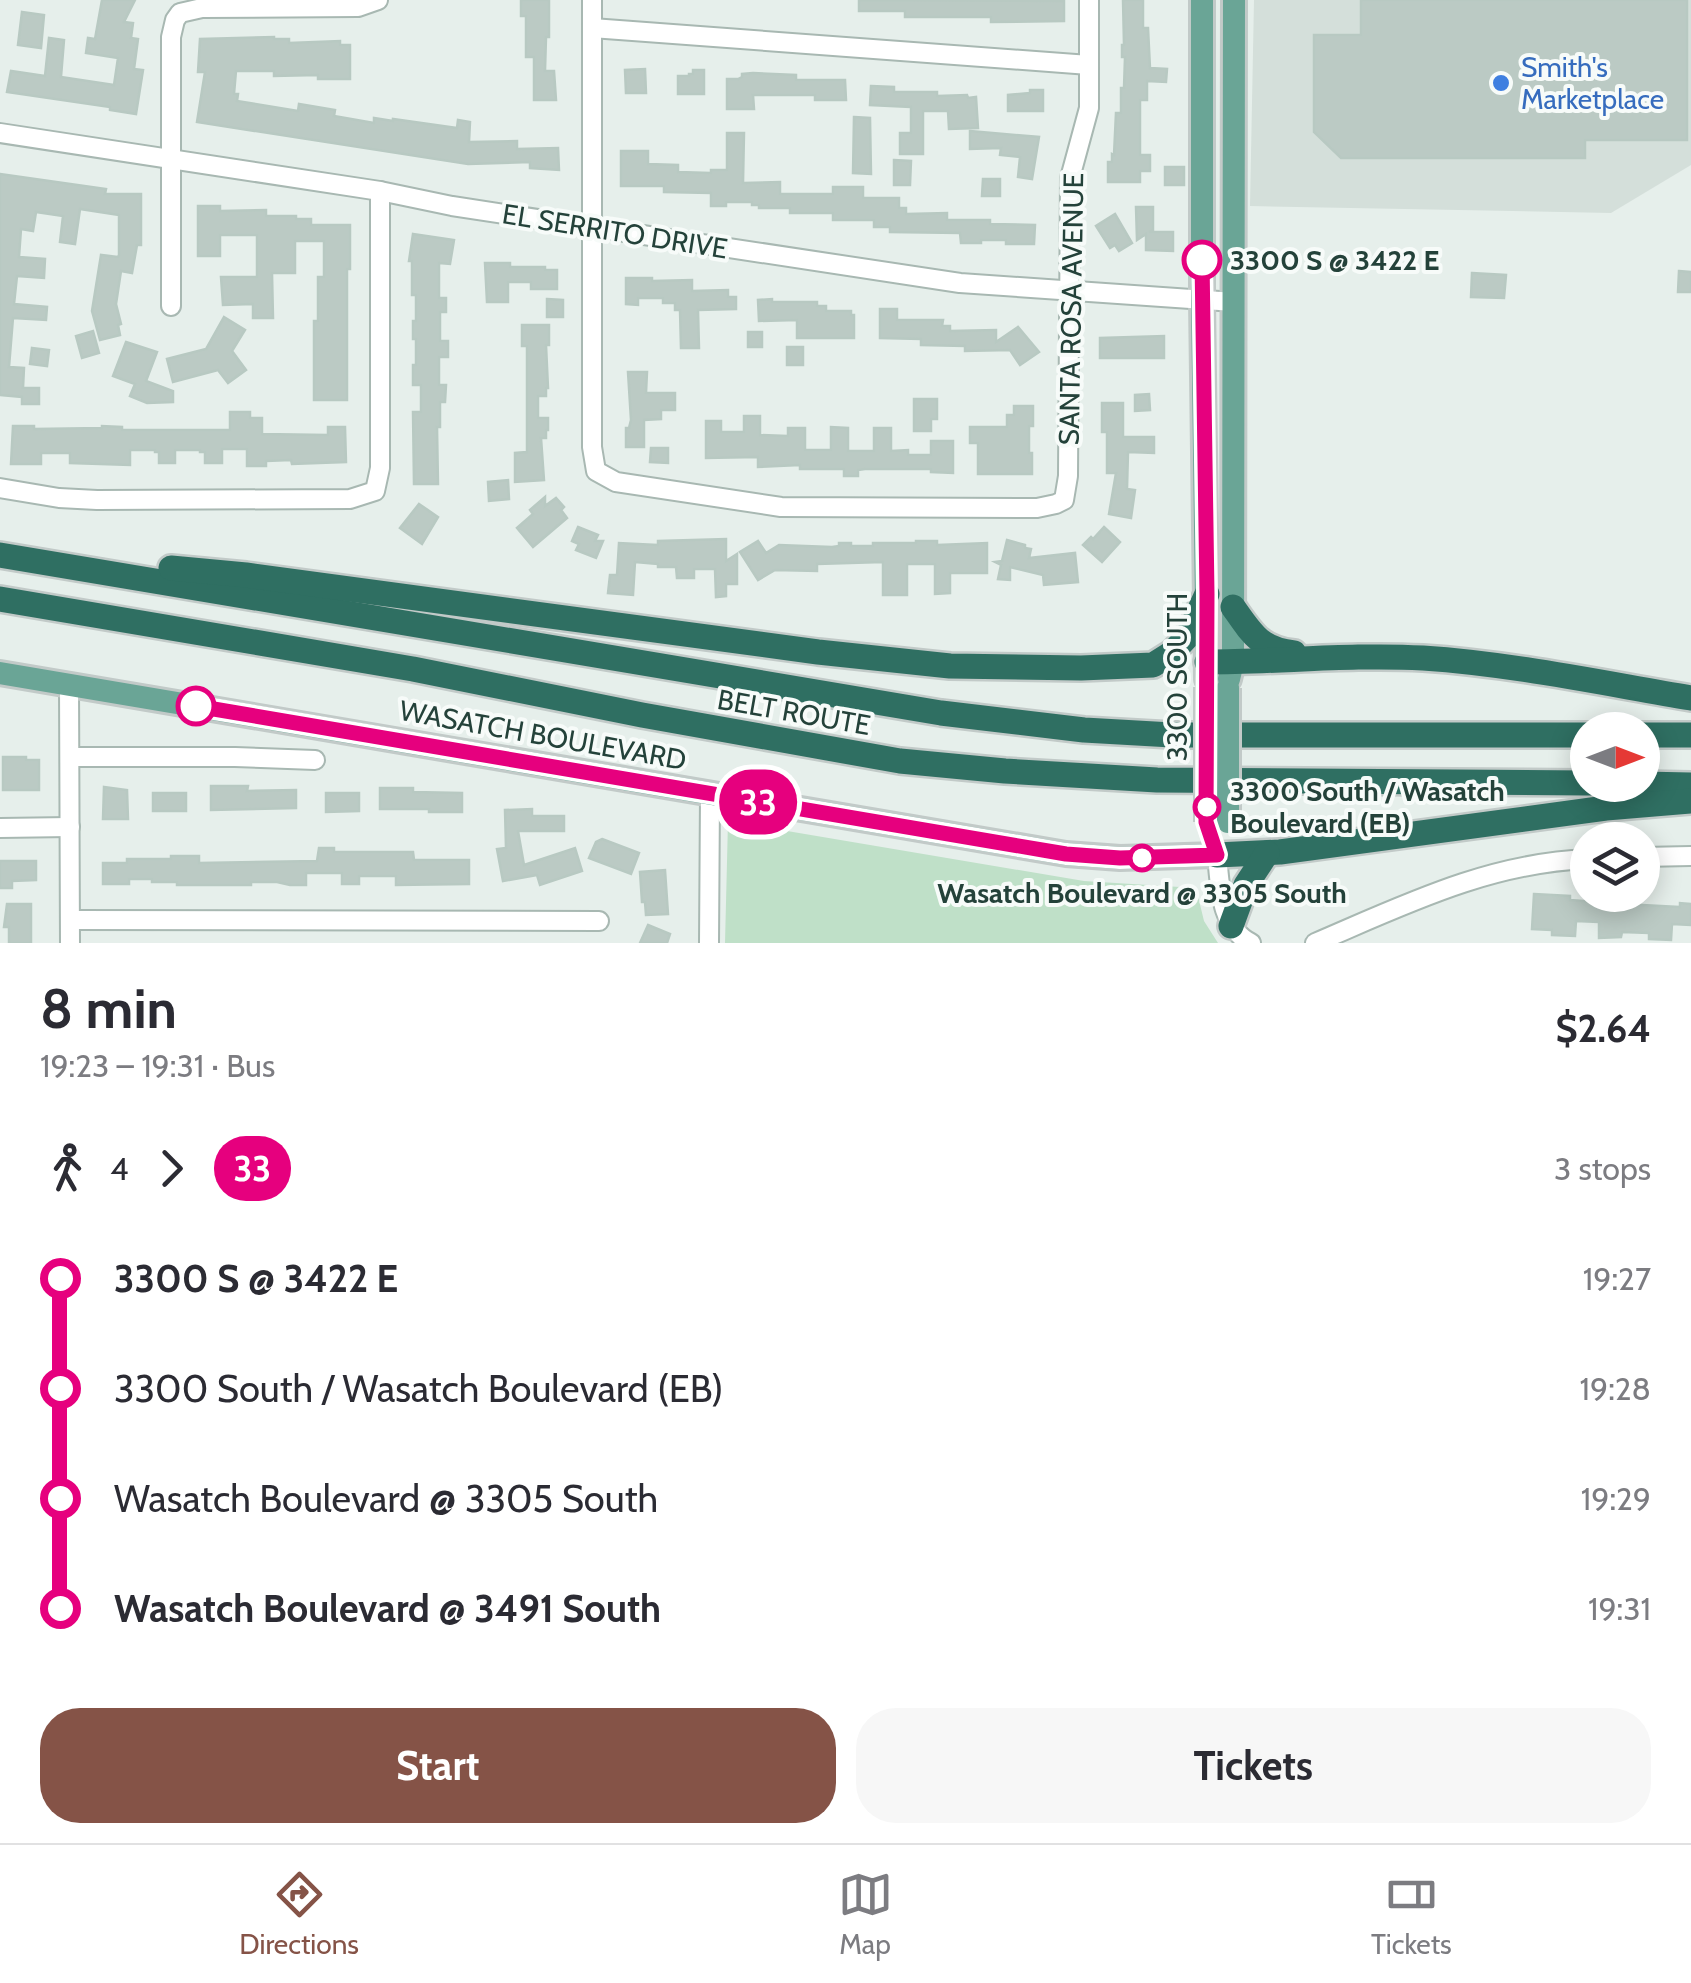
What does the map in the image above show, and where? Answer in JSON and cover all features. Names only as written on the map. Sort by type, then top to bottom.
[{"type":"highway","points":[[0,553],[246,575],[818,652],[950,666],[1153,665],[1187,637],[1207,594]]},
{"type":"highway","name":"BELT ROUTE","points":[[0,553],[941,713],[1066,728],[1172,735],[1570,735]]},
{"type":"highway","name":"BELT ROUTE","points":[[6,600],[413,669],[642,716],[900,761],[1157,780],[1570,784]]},
{"type":"highway","points":[[1233,607],[1255,639],[1278,651],[1324,657],[1422,658],[1522,669],[1691,698]]},
{"type":"highway","points":[[1219,675],[1324,657]]},
{"type":"highway","points":[[1660,735],[1691,735]]},
{"type":"highway","points":[[1660,784],[1691,784]]},
{"type":"highway","points":[[1217,855],[1267,853],[1606,808],[1691,801]]},
{"type":"highway","points":[[1232,926],[1246,885],[1267,853]]},
{"type":"main road","name":"3300 SOUTH","points":[[1202,0],[1207,594],[1219,675],[1217,855]]},
{"type":"main road","name":"3300 SOUTH","points":[[1219,675],[1233,607],[1234,0]]},
{"type":"main road","name":"WASATCH BOULEVARD","points":[[0,672],[1066,854],[1120,858],[1217,855]]},
{"type":"street","points":[[171,306],[171,36],[180,14],[202,8],[358,8],[378,0]]},
{"type":"street","points":[[592,0],[592,228]]},
{"type":"street","name":"SANTA ROSA AVENUE","points":[[592,228],[592,447],[596,471],[616,482],[791,508],[1037,508],[1056,504],[1064,500],[1068,476],[1070,178],[1087,118],[1089,0]]},
{"type":"street","points":[[592,28],[1089,65]]},
{"type":"street","name":"EL SERRITO DRIVE","points":[[0,133],[932,279],[1234,302]]},
{"type":"street","points":[[0,488],[97,500],[350,499],[374,491],[380,468],[380,191]]},
{"type":"street","points":[[69,684],[70,943]]},
{"type":"street","points":[[70,757],[314,760]]},
{"type":"street","points":[[708,943],[710,794]]},
{"type":"street","points":[[0,828],[70,827]]},
{"type":"street","points":[[1217,855],[1220,888],[1232,926],[1252,943]]},
{"type":"street","points":[[1660,857],[1691,856]]},
{"type":"street","points":[[1315,943],[1468,880],[1570,860]]},
{"type":"street","points":[[70,920],[599,921]]},
{"type":"shaded area","name":"Smith's Marketplace","points":[[1254,0],[1691,0],[1691,165],[1611,213],[1250,206]]},
{"type":"green space","points":[[728,821],[1084,881],[1196,888],[1204,921],[1218,943],[725,943]]},
{"type":"building","points":[[102,0],[135,0],[124,22],[133,23],[131,38],[138,39],[134,69],[143,70],[136,114],[7,92],[11,71],[45,76],[49,38],[64,40],[61,77],[114,85],[118,58],[86,53],[88,38],[95,39]]},
{"type":"building","points":[[521,0],[549,0],[545,71],[554,71],[556,100],[534,100],[534,57],[526,57],[526,16],[521,16]]},
{"type":"building","points":[[859,0],[1064,1],[1064,21],[905,17],[905,11],[859,11]]},
{"type":"building","points":[[1123,0],[1143,0],[1150,68],[1167,69],[1166,82],[1147,81],[1147,100],[1140,100],[1140,155],[1150,155],[1150,171],[1140,171],[1140,182],[1108,182],[1116,113],[1121,113],[1124,88]]},
{"type":"building","name":"Smith's Marketplace","points":[[1361,0],[1687,0],[1687,140],[1585,140],[1585,158],[1341,158],[1314,132],[1314,35],[1361,35]]},
{"type":"building","points":[[22,12],[44,15],[41,48],[18,45]]},
{"type":"building","points":[[200,39],[289,39],[289,43],[340,41],[340,45],[350,45],[350,79],[236,71],[237,101],[298,111],[299,104],[335,110],[334,116],[374,123],[374,118],[393,119],[457,128],[458,120],[470,122],[469,142],[517,141],[517,149],[558,148],[559,170],[530,168],[530,162],[468,164],[197,122],[205,72],[198,72]]},
{"type":"building","points":[[645,69],[646,93],[626,93],[625,70]]},
{"type":"building","points":[[693,70],[704,70],[704,94],[678,94],[678,76],[689,76]]},
{"type":"building","points":[[753,73],[796,75],[796,80],[845,80],[846,100],[815,100],[815,95],[753,95],[754,109],[727,109],[727,79]]},
{"type":"building","points":[[871,86],[894,87],[894,92],[976,97],[978,128],[949,129],[948,111],[923,111],[923,154],[900,154],[900,133],[911,133],[911,107],[870,105]]},
{"type":"building","points":[[1043,90],[1043,111],[1008,111],[1008,95]]},
{"type":"building","points":[[854,117],[870,118],[871,174],[853,173]]},
{"type":"building","points":[[970,131],[1039,137],[1032,179],[1018,177],[1020,157],[1000,155],[1001,148],[970,149]]},
{"type":"building","points":[[727,133],[744,133],[743,183],[780,182],[780,194],[833,194],[833,187],[863,187],[863,198],[899,198],[899,208],[906,208],[906,214],[947,213],[947,220],[1035,225],[1034,244],[1006,244],[1006,240],[961,243],[960,233],[890,232],[890,227],[874,227],[874,220],[833,220],[833,213],[790,213],[790,208],[759,208],[752,202],[711,206],[711,193],[664,192],[664,186],[621,186],[621,151],[648,151],[648,164],[678,165],[678,172],[727,170]]},
{"type":"building","points":[[894,160],[911,161],[910,185],[894,185]]},
{"type":"building","points":[[1165,167],[1184,167],[1184,185],[1165,185]]},
{"type":"building","points":[[0,174],[106,189],[105,194],[141,194],[141,245],[137,245],[132,273],[121,271],[116,304],[120,335],[100,340],[92,311],[101,255],[119,255],[119,215],[80,209],[75,244],[60,242],[63,216],[36,212],[33,231],[21,229],[19,257],[45,259],[44,278],[17,276],[14,304],[47,307],[46,320],[13,318],[9,367],[24,368],[23,388],[39,388],[39,404],[22,404],[22,397],[0,395]]},
{"type":"building","points":[[983,179],[1000,179],[1000,196],[982,196]]},
{"type":"building","points":[[198,206],[220,206],[220,211],[266,210],[266,216],[311,219],[311,225],[350,225],[347,400],[314,400],[314,321],[318,321],[318,277],[324,277],[324,241],[295,241],[295,273],[272,273],[273,318],[253,318],[253,304],[223,305],[221,277],[257,277],[257,235],[220,235],[220,256],[198,256]]},
{"type":"building","points":[[1136,207],[1153,207],[1153,230],[1149,232],[1173,232],[1173,251],[1146,250],[1146,234],[1137,240]]},
{"type":"building","points":[[1115,214],[1132,243],[1119,251],[1115,245],[1110,248],[1096,226]]},
{"type":"building","points":[[413,234],[454,240],[450,264],[439,263],[439,298],[446,298],[446,312],[440,312],[440,341],[448,341],[448,357],[439,357],[439,385],[446,385],[437,427],[438,484],[414,484],[413,412],[421,412],[421,385],[413,385],[416,295],[412,295],[409,261]]},
{"type":"building","points":[[485,263],[557,270],[557,289],[531,289],[531,282],[508,282],[508,302],[487,302]]},
{"type":"building","points":[[1679,271],[1691,272],[1691,292],[1678,292]]},
{"type":"building","points":[[1472,273],[1506,275],[1504,298],[1471,297]]},
{"type":"building","points":[[626,278],[692,280],[692,291],[728,290],[728,297],[736,297],[736,309],[698,310],[699,348],[681,348],[680,310],[675,310],[675,303],[663,303],[663,298],[638,298],[638,305],[626,304]]},
{"type":"building","points":[[547,299],[563,300],[563,317],[547,317]]},
{"type":"building","points":[[758,300],[817,302],[817,306],[826,306],[826,311],[851,311],[854,338],[797,338],[797,320],[759,321]]},
{"type":"building","points":[[880,309],[897,309],[897,320],[943,320],[942,326],[950,326],[950,331],[996,330],[996,342],[1018,327],[1039,352],[1020,365],[1010,350],[965,351],[965,346],[921,345],[921,339],[880,338]]},
{"type":"building","points":[[224,317],[245,330],[232,351],[246,370],[228,383],[218,370],[173,382],[167,359],[206,349]]},
{"type":"building","points":[[522,325],[549,325],[548,388],[546,396],[538,396],[538,418],[548,418],[548,430],[546,438],[541,438],[544,480],[515,482],[515,453],[527,452],[527,346],[522,346]]},
{"type":"building","points":[[93,331],[99,353],[82,358],[76,336]]},
{"type":"building","points":[[748,332],[762,332],[762,347],[748,347]]},
{"type":"building","points":[[1164,336],[1164,358],[1100,358],[1100,338]]},
{"type":"building","points":[[126,342],[157,352],[146,381],[173,391],[173,402],[147,403],[130,396],[135,384],[113,376]]},
{"type":"building","points":[[787,347],[803,347],[803,365],[787,365]]},
{"type":"building","points":[[32,348],[49,350],[47,366],[30,364]]},
{"type":"building","points":[[628,372],[647,372],[646,393],[675,393],[675,410],[661,410],[661,419],[644,420],[644,447],[626,447],[626,428],[631,420]]},
{"type":"building","points":[[1149,394],[1150,410],[1135,411],[1135,395]]},
{"type":"building","points":[[914,399],[937,399],[937,419],[931,419],[931,431],[914,431]]},
{"type":"building","points":[[1102,403],[1123,403],[1123,437],[1154,437],[1154,453],[1128,452],[1127,489],[1135,490],[1131,518],[1109,514],[1116,473],[1107,473]]},
{"type":"building","points":[[1014,406],[1033,406],[1033,426],[1029,426],[1032,474],[978,474],[978,443],[970,443],[970,427],[1007,427],[1007,415],[1014,415]]},
{"type":"building","points":[[230,412],[250,412],[250,418],[262,418],[262,434],[328,435],[328,427],[345,427],[346,462],[266,461],[266,466],[247,466],[247,449],[222,449],[222,463],[205,463],[205,452],[200,450],[175,450],[175,463],[159,463],[159,452],[155,450],[130,450],[130,465],[70,463],[70,453],[41,453],[41,464],[11,464],[13,426],[230,430]]},
{"type":"building","points":[[744,416],[760,416],[760,435],[788,436],[788,428],[805,428],[805,450],[831,450],[831,427],[848,428],[848,451],[874,451],[874,428],[891,428],[891,451],[908,450],[908,455],[931,455],[931,441],[953,441],[953,473],[865,469],[858,470],[858,476],[844,476],[844,469],[758,467],[758,457],[706,458],[706,421],[721,421],[721,432],[744,432]]},
{"type":"building","points":[[651,448],[668,448],[668,463],[650,462]]},
{"type":"building","points":[[508,480],[509,499],[489,501],[488,482]]},
{"type":"building","points":[[545,497],[545,506],[556,498],[567,518],[533,547],[517,528]]},
{"type":"building","points":[[419,504],[438,517],[422,544],[400,528]]},
{"type":"building","points":[[578,527],[598,535],[595,541],[603,541],[596,558],[576,550],[579,544],[572,541]]},
{"type":"building","points":[[1104,527],[1120,542],[1102,562],[1083,545]]},
{"type":"building","points":[[726,539],[726,561],[737,554],[737,584],[726,584],[726,596],[716,597],[715,569],[694,569],[694,578],[677,578],[676,567],[635,562],[633,595],[608,593],[610,575],[617,575],[619,543],[658,545],[658,541]]},
{"type":"building","points":[[1007,540],[1031,549],[1029,558],[1075,553],[1078,582],[1044,585],[1043,575],[1010,567],[1010,580],[998,579],[1001,565],[995,562],[1002,561]]},
{"type":"building","points":[[758,541],[766,553],[779,545],[987,543],[987,573],[950,573],[950,593],[935,594],[935,564],[907,564],[907,595],[883,595],[883,562],[817,564],[817,571],[775,570],[758,580],[740,552]]},
{"type":"building","points":[[3,757],[39,760],[39,790],[3,790]]},
{"type":"building","points":[[211,786],[248,786],[247,791],[296,790],[296,808],[211,810]]},
{"type":"building","points":[[104,787],[127,790],[128,819],[103,819]]},
{"type":"building","points":[[380,788],[462,793],[462,812],[380,809]]},
{"type":"building","points":[[153,793],[186,793],[186,811],[153,811]]},
{"type":"building","points":[[326,793],[359,793],[359,811],[326,812]]},
{"type":"building","points":[[532,809],[532,816],[564,816],[564,831],[518,831],[524,865],[575,848],[582,871],[540,885],[537,875],[503,881],[497,849],[506,848],[505,810]]},
{"type":"building","points":[[602,839],[639,853],[631,874],[589,858],[596,842]]},
{"type":"building","points":[[319,848],[334,848],[334,852],[413,852],[414,860],[469,860],[469,884],[396,885],[396,876],[359,876],[359,884],[342,884],[342,873],[306,873],[306,885],[177,885],[152,879],[103,884],[103,863],[127,863],[127,859],[199,856],[199,863],[317,861]]},
{"type":"building","points":[[0,861],[36,861],[36,880],[12,881],[12,888],[0,888]]},
{"type":"building","points":[[665,870],[668,914],[646,915],[640,872]]},
{"type":"building","points":[[1534,894],[1570,896],[1570,912],[1660,912],[1660,906],[1691,904],[1691,925],[1672,924],[1671,940],[1649,939],[1649,933],[1622,932],[1621,937],[1599,938],[1599,922],[1576,921],[1575,936],[1532,929]]},
{"type":"building","points":[[7,904],[31,904],[31,943],[9,943],[9,927],[4,927]]},
{"type":"building","points":[[648,925],[670,934],[667,943],[640,943]]},
{"type":"bus line","name":"33","points":[[196,706],[1066,854],[1120,858],[1217,855],[1206,822],[1202,260]]},
{"type":"place","name":"Smith's Marketplace","points":[[1501,83]]},
{"type":"place","name":"3300 S @ 3422 E","points":[[1202,260]]},
{"type":"place","name":"3300 South / Wasatch Boulevard (EB)","points":[[1207,807]]},
{"type":"place","name":"Wasatch Boulevard @ 3305 South","points":[[1142,858]]}]
